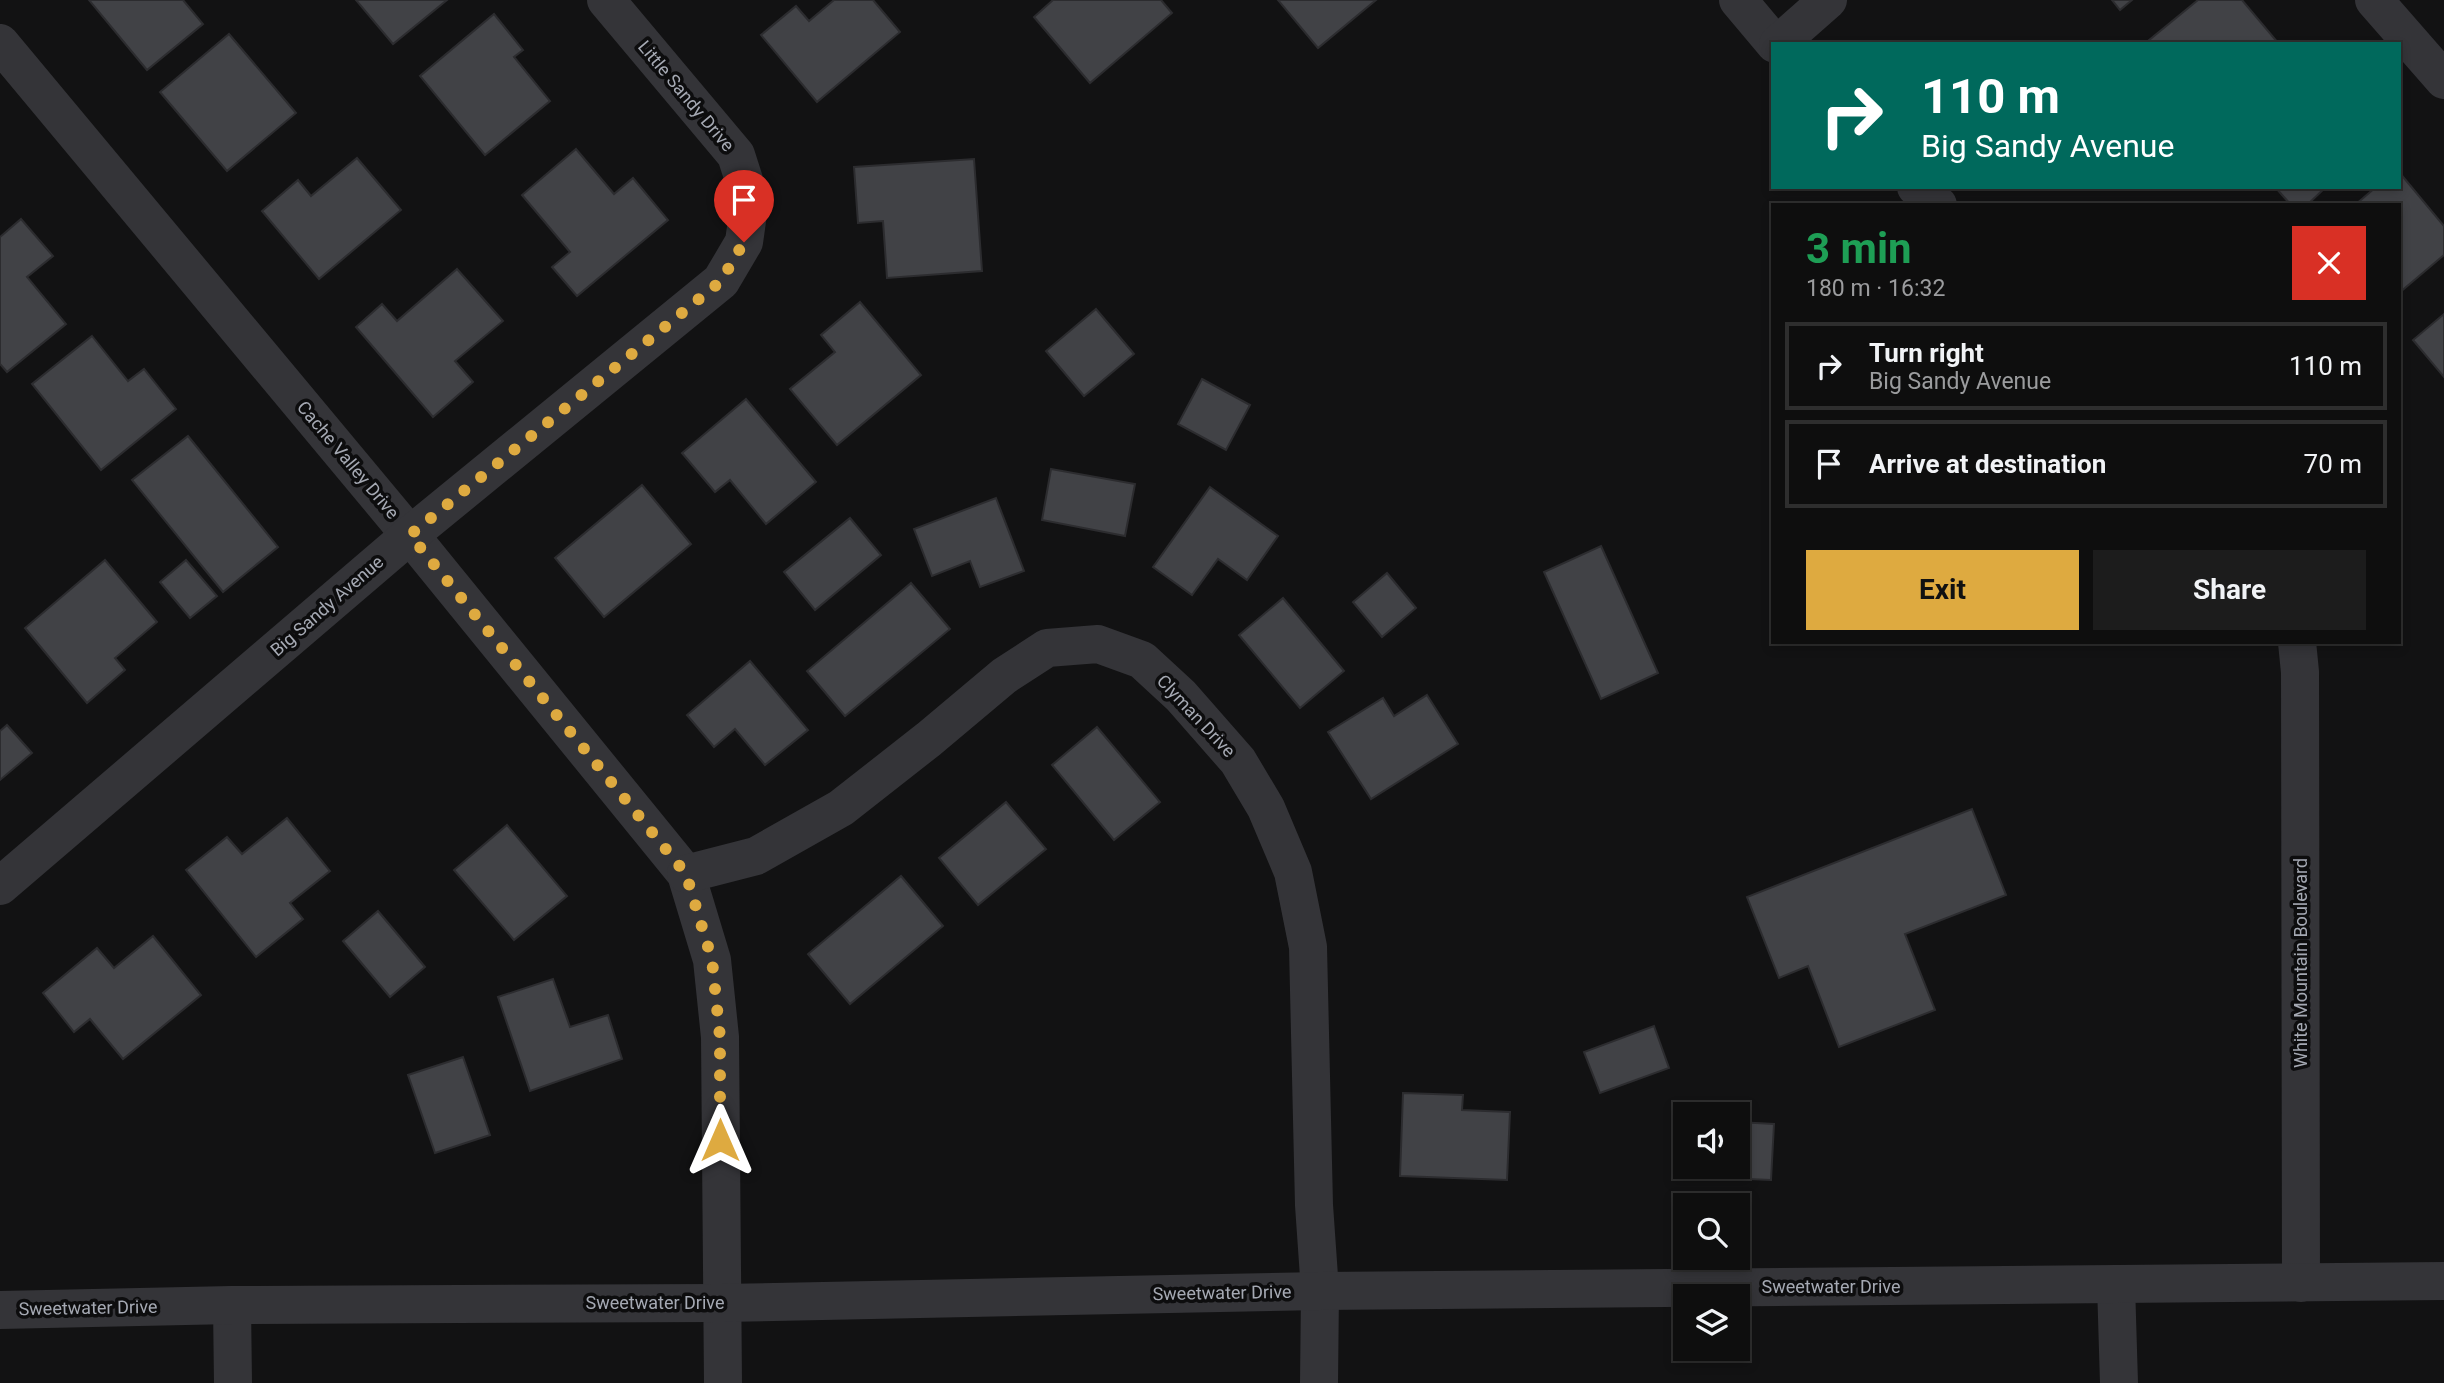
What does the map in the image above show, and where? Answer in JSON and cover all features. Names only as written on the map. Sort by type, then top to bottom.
[{"type":"street","name":"Little Sandy Drive","points":[[606,0],[736,155],[750,199],[744,242]]},
{"type":"street","points":[[1738,0],[1775,42]]},
{"type":"street","points":[[1779,42],[1828,0]]},
{"type":"street","points":[[2374,0],[2444,80]]},
{"type":"street","name":"Cache Valley Drive","points":[[0,43],[410,535],[686,874],[712,960],[720,1037],[723,1383]]},
{"type":"street","points":[[1918,189],[1936,203]]},
{"type":"street","name":"Big Sandy Avenue","points":[[0,886],[410,535],[721,281],[744,242]]},
{"type":"street","name":"Clyman Drive","points":[[686,874],[756,856],[841,808],[1004,676],[1047,648],[1098,644],[1142,660],[1181,696],[1238,761],[1266,808],[1293,872],[1308,947],[1314,1205],[1320,1291],[1319,1383]]},
{"type":"street","name":"White Mountain Boulevard","points":[[2297,644],[2300,672],[2301,1283]]},
{"type":"street","name":"Sweetwater Drive","points":[[0,1310],[232,1305],[722,1303],[1320,1291],[2444,1281]]},
{"type":"street","points":[[2116,1284],[2119,1383]]},
{"type":"street","points":[[232,1305],[233,1383]]},
{"type":"building","points":[[89,0],[183,0],[203,24],[147,70]]},
{"type":"building","points":[[356,0],[447,0],[393,44]]},
{"type":"building","points":[[834,0],[873,0],[900,32],[817,102],[761,35],[796,6],[809,21]]},
{"type":"building","points":[[1053,0],[1161,0],[1172,13],[1090,83],[1034,17]]},
{"type":"building","points":[[1278,0],[1376,0],[1318,48]]},
{"type":"building","points":[[2112,0],[2132,0],[2120,10]]},
{"type":"building","points":[[2198,0],[2242,0],[2277,42],[2149,42]]},
{"type":"building","points":[[494,14],[523,50],[514,57],[550,101],[485,155],[420,76]]},
{"type":"building","points":[[229,34],[296,113],[227,171],[160,92]]},
{"type":"building","points":[[576,149],[614,194],[633,178],[668,220],[577,296],[552,267],[570,252],[522,195]]},
{"type":"building","points":[[357,158],[401,210],[319,279],[262,211],[298,180],[311,196]]},
{"type":"building","points":[[974,159],[982,271],[887,278],[883,221],[858,223],[854,167]]},
{"type":"building","points":[[2401,174],[2444,226],[2444,255],[2401,291],[2401,203],[2357,203],[2374,189],[2401,189]]},
{"type":"building","points":[[2277,189],[2324,189],[2309,203],[2289,203]]},
{"type":"building","points":[[21,219],[53,256],[27,277],[66,324],[7,372],[0,364],[0,237]]},
{"type":"building","points":[[457,269],[503,321],[455,361],[473,382],[433,417],[356,327],[382,304],[397,321]]},
{"type":"building","points":[[860,302],[921,375],[837,445],[790,389],[835,352],[821,335]]},
{"type":"building","points":[[1096,309],[1134,354],[1084,396],[1046,351]]},
{"type":"building","points":[[2444,314],[2444,377],[2413,340]]},
{"type":"building","points":[[92,336],[128,381],[144,369],[176,409],[101,470],[32,384]]},
{"type":"building","points":[[1202,379],[1250,405],[1226,450],[1178,424]]},
{"type":"building","points":[[746,399],[816,482],[766,524],[730,480],[715,492],[682,453]]},
{"type":"building","points":[[188,436],[278,547],[223,592],[132,480]]},
{"type":"building","points":[[1051,469],[1135,484],[1125,536],[1042,520]]},
{"type":"building","points":[[642,485],[691,544],[604,617],[555,558]]},
{"type":"building","points":[[1210,487],[1278,536],[1247,580],[1218,559],[1192,595],[1153,567]]},
{"type":"building","points":[[996,498],[1024,571],[980,587],[970,561],[932,576],[914,529]]},
{"type":"building","points":[[850,518],[881,555],[815,610],[784,572]]},
{"type":"building","points":[[1601,546],[1658,673],[1601,699],[1544,572]]},
{"type":"building","points":[[105,560],[157,622],[115,658],[125,670],[87,703],[25,628]]},
{"type":"building","points":[[186,560],[217,596],[190,618],[160,582]]},
{"type":"building","points":[[1387,573],[1416,608],[1382,637],[1353,602]]},
{"type":"building","points":[[911,583],[950,629],[845,716],[807,671]]},
{"type":"building","points":[[1283,598],[1344,671],[1300,708],[1239,635]]},
{"type":"building","points":[[750,661],[808,730],[765,765],[735,729],[714,747],[687,715]]},
{"type":"building","points":[[1427,695],[1458,744],[1371,799],[1328,732],[1383,698],[1394,716]]},
{"type":"building","points":[[7,725],[32,753],[0,780],[0,731]]},
{"type":"building","points":[[1097,727],[1160,802],[1114,840],[1052,765]]},
{"type":"building","points":[[1006,802],[1046,849],[978,905],[939,858]]},
{"type":"building","points":[[1972,809],[2006,895],[1905,934],[1935,1010],[1839,1047],[1808,966],[1779,978],[1747,897]]},
{"type":"building","points":[[287,818],[330,871],[290,903],[303,919],[256,957],[186,870],[227,837],[242,854]]},
{"type":"building","points":[[507,825],[567,896],[514,940],[454,870]]},
{"type":"building","points":[[901,876],[943,926],[850,1004],[808,954]]},
{"type":"building","points":[[378,911],[425,967],[390,997],[343,941]]},
{"type":"building","points":[[153,936],[201,995],[123,1059],[90,1019],[74,1032],[43,993],[97,948],[114,968]]},
{"type":"building","points":[[553,979],[570,1027],[608,1015],[622,1059],[530,1091],[498,997]]},
{"type":"building","points":[[1654,1026],[1669,1068],[1600,1093],[1584,1052]]},
{"type":"building","points":[[463,1057],[490,1135],[435,1153],[408,1075]]},
{"type":"building","points":[[1403,1093],[1463,1095],[1462,1110],[1510,1112],[1507,1180],[1400,1176]]},
{"type":"building","points":[[1750,1123],[1774,1124],[1771,1180],[1748,1179]]},
{"type":"route","points":[[720,1140],[720,1037],[712,960],[686,874],[410,535],[721,281],[744,242]]}]
